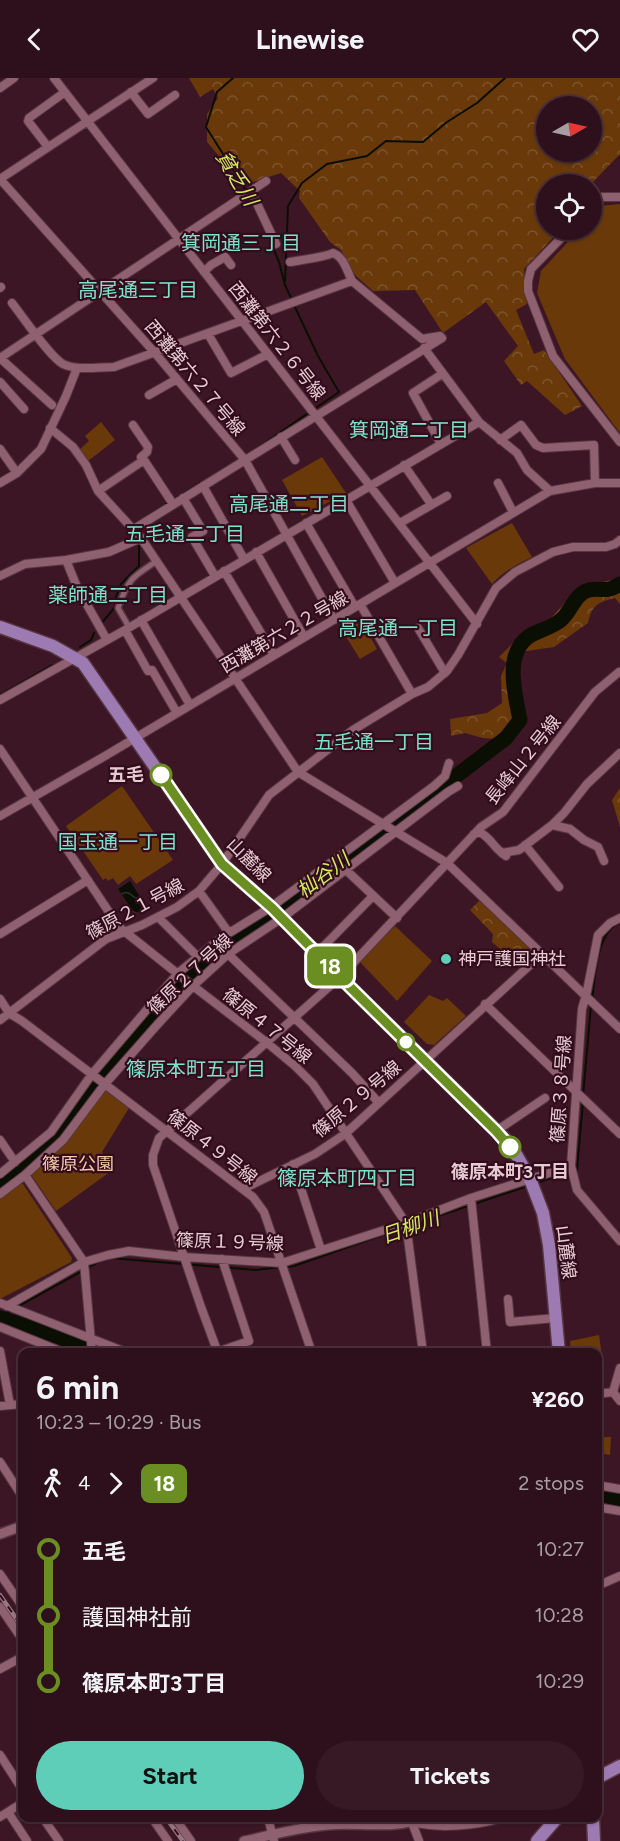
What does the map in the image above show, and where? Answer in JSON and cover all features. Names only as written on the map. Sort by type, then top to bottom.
[{"type":"main road","name":"山麓線","points":[[0,627],[53,646],[83,663],[222,864],[276,912],[496,1131],[517,1156],[530,1179],[546,1226],[558,1348]]},
{"type":"main road","points":[[602,1775],[620,1766]]},
{"type":"main road","points":[[537,1841],[554,1822]]},
{"type":"main road","points":[[593,1822],[594,1841]]},
{"type":"street","points":[[0,88],[14,78]]},
{"type":"street","name":"西灘第六２６号線","points":[[54,78],[477,624]]},
{"type":"street","points":[[136,78],[142,85]]},
{"type":"street","points":[[0,179],[153,78]]},
{"type":"street","points":[[48,147],[28,122],[29,118],[64,92]]},
{"type":"street","points":[[131,92],[148,114],[175,95]]},
{"type":"street","name":"西灘第六２７号線","points":[[0,179],[155,353],[245,460],[334,620]]},
{"type":"street","points":[[52,405],[0,358],[266,181]]},
{"type":"street","points":[[251,191],[276,244]]},
{"type":"street","points":[[602,197],[620,197]]},
{"type":"street","points":[[559,240],[531,268],[528,291],[553,356],[620,442]]},
{"type":"street","points":[[134,529],[442,338],[440,336],[422,339],[352,281],[342,259],[337,254],[290,262]]},
{"type":"street","points":[[204,272],[225,257],[231,265]]},
{"type":"street","points":[[12,303],[63,364],[77,368],[114,367],[352,281]]},
{"type":"street","points":[[208,334],[231,373],[268,354]]},
{"type":"street","points":[[424,348],[479,422],[517,453],[527,470],[550,490],[595,483],[620,483]]},
{"type":"street","points":[[0,483],[17,473],[41,449],[77,368]]},
{"type":"street","points":[[441,444],[413,393],[442,374]]},
{"type":"street","points":[[149,395],[177,380]]},
{"type":"street","points":[[0,382],[24,409]]},
{"type":"street","points":[[0,700],[107,640],[479,422]]},
{"type":"street","points":[[133,425],[148,447],[147,452],[141,457],[173,504]]},
{"type":"street","points":[[500,440],[521,425],[536,445],[543,448],[594,445],[595,483]]},
{"type":"street","points":[[50,428],[73,447],[86,465],[98,491],[141,538],[298,772],[447,863],[620,1029]]},
{"type":"street","points":[[281,437],[295,460]]},
{"type":"street","points":[[0,449],[17,473]]},
{"type":"street","points":[[98,491],[144,460]]},
{"type":"street","points":[[404,465],[431,504]]},
{"type":"street","points":[[498,483],[513,512]]},
{"type":"street","points":[[203,486],[244,559]]},
{"type":"street","name":"西灘第六２２号線","points":[[0,816],[105,756],[550,490]]},
{"type":"street","points":[[400,523],[447,496]]},
{"type":"street","points":[[183,498],[203,531],[192,537],[214,576]]},
{"type":"street","points":[[346,500],[395,583]]},
{"type":"street","points":[[306,523],[412,694]]},
{"type":"street","points":[[0,576],[25,564],[66,560],[109,552],[141,538]]},
{"type":"street","points":[[418,628],[445,673],[477,624],[496,588],[515,572],[553,552],[573,547],[606,548],[620,540]]},
{"type":"street","points":[[256,552],[304,637]]},
{"type":"street","points":[[66,560],[82,596],[107,640]]},
{"type":"street","points":[[157,561],[129,581],[118,608],[148,671],[152,670],[177,713]]},
{"type":"street","points":[[224,571],[274,654]]},
{"type":"street","points":[[141,620],[190,705]]},
{"type":"street","name":"長峰山２号線","points":[[166,1130],[340,977],[474,834],[503,812],[595,692],[619,672]]},
{"type":"street","name":"篠原２１号線","points":[[0,1020],[106,939],[158,917],[200,891],[222,864],[269,795],[353,730],[412,694],[428,687],[445,673]]},
{"type":"street","points":[[1,753],[119,927],[178,973]]},
{"type":"street","points":[[474,834],[479,832],[484,834],[494,848],[502,853],[514,852],[526,847],[564,813],[587,784],[620,753]]},
{"type":"street","name":"篠原２７号線","points":[[0,1194],[25,1175],[63,1140],[105,1084],[193,986],[276,912],[445,776],[449,763]]},
{"type":"street","name":"篠原２７号線","points":[[0,1174],[51,1132],[92,1074],[178,973],[229,933],[276,912],[346,870],[458,786]]},
{"type":"street","points":[[549,827],[570,829],[598,847],[604,861]]},
{"type":"street","points":[[526,847],[559,887]]},
{"type":"street","points":[[346,870],[397,918]]},
{"type":"street","points":[[0,934],[88,880]]},
{"type":"street","points":[[200,891],[229,933]]},
{"type":"street","points":[[317,953],[373,896]]},
{"type":"street","points":[[158,917],[198,957]]},
{"type":"street","name":"篠原３８号線","points":[[620,918],[610,923],[598,935],[582,1009],[571,1167],[577,1190],[620,1241]]},
{"type":"street","points":[[228,954],[352,1073],[379,1103]]},
{"type":"street","name":"篠原２９号線","points":[[243,1189],[315,1154],[345,1134],[542,954]]},
{"type":"street","name":"篠原４７号線","points":[[178,973],[267,1042],[313,1084],[406,1226],[422,1348]]},
{"type":"street","points":[[0,999],[9,1013],[92,1074]]},
{"type":"street","points":[[485,1004],[620,1134]]},
{"type":"street","name":"篠原４９号線","points":[[92,1074],[253,1197],[264,1212],[310,1348]]},
{"type":"street","points":[[496,1131],[545,1098]]},
{"type":"street","points":[[166,1130],[156,1144],[153,1165],[217,1348]]},
{"type":"street","points":[[0,1140],[15,1162]]},
{"type":"street","points":[[293,1164],[321,1250]]},
{"type":"street","name":"篠原１９号線","points":[[5,1305],[84,1263],[129,1251],[184,1258],[282,1263],[406,1226],[471,1199],[571,1167]]},
{"type":"street","points":[[25,1175],[84,1263],[92,1348]]},
{"type":"street","points":[[471,1199],[486,1348]]},
{"type":"street","points":[[223,1260],[249,1341],[229,1348]]},
{"type":"street","points":[[508,1299],[510,1322],[556,1318]]},
{"type":"street","points":[[5,1305],[115,1348]]},
{"type":"street","points":[[0,1328],[52,1348]]},
{"type":"street","points":[[0,1351],[10,1405]]},
{"type":"street","points":[[613,1392],[620,1368]]},
{"type":"street","points":[[602,1393],[613,1392]]},
{"type":"street","points":[[613,1392],[620,1401]]},
{"type":"street","points":[[0,1406],[18,1404]]},
{"type":"street","points":[[0,1462],[18,1489]]},
{"type":"street","points":[[602,1486],[620,1490]]},
{"type":"street","points":[[602,1508],[620,1512]]},
{"type":"street","points":[[0,1534],[18,1527]]},
{"type":"street","points":[[0,1574],[18,1600]]},
{"type":"street","points":[[602,1584],[620,1576]]},
{"type":"street","points":[[0,1607],[18,1632]]},
{"type":"street","points":[[0,1669],[18,1659]]},
{"type":"street","points":[[0,1755],[18,1783]]},
{"type":"street","points":[[0,1817],[18,1806]]},
{"type":"street","points":[[8,1812],[27,1841]]},
{"type":"street","points":[[46,1822],[59,1841]]},
{"type":"street","points":[[155,1822],[168,1841]]},
{"type":"street","points":[[178,1822],[191,1841]]},
{"type":"street","points":[[269,1822],[273,1838]]},
{"type":"street","points":[[244,1841],[273,1838],[327,1825],[379,1822]]},
{"type":"street","points":[[414,1822],[419,1841]]},
{"type":"street","points":[[418,1822],[427,1826],[454,1822]]},
{"type":"green space","points":[[189,78],[620,78],[620,154],[601,174],[536,174],[536,240],[551,240],[524,269],[527,304],[516,310],[534,354],[544,350],[582,406],[565,415],[527,381],[521,385],[504,361],[518,346],[486,302],[443,333],[415,290],[373,291],[355,275],[341,250],[330,242],[299,198],[300,191],[281,173],[244,185],[207,142],[207,114],[218,98],[213,89],[200,97]]},
{"type":"green space","points":[[620,204],[620,433],[565,359],[537,293],[541,271],[570,240],[602,240],[602,206]]},
{"type":"green space","points":[[101,422],[115,440],[88,461],[79,450],[89,441],[85,436]]},
{"type":"green space","points":[[322,457],[346,493],[302,516],[282,480]]},
{"type":"green space","points":[[512,523],[532,557],[511,568],[492,584],[466,548]]},
{"type":"green space","points":[[610,580],[620,587],[620,604],[615,598],[600,603],[594,608],[588,623],[554,647],[520,652],[510,657],[509,674],[520,688],[524,710],[517,725],[496,739],[465,733],[451,736],[450,719],[487,713],[502,703],[501,676],[507,663],[499,657],[525,631],[550,619],[578,589]]},
{"type":"green space","points":[[361,621],[377,649],[360,659],[343,632]]},
{"type":"green space","points":[[122,786],[173,860],[136,884],[130,876],[118,885],[113,878],[108,881],[106,878],[103,880],[66,826]]},
{"type":"green space","points":[[620,788],[620,827],[612,800]]},
{"type":"green space","points":[[480,900],[532,949],[532,955],[520,966],[492,942],[493,934],[470,910]]},
{"type":"green space","points":[[395,926],[432,961],[397,1001],[360,962]]},
{"type":"green space","points":[[429,995],[443,1001],[447,998],[466,1016],[434,1045],[427,1044],[404,1022]]},
{"type":"green space","name":"篠原公園","points":[[107,1091],[129,1108],[102,1152],[114,1169],[56,1211],[32,1176],[33,1173],[103,1092]]},
{"type":"green space","name":"篠原公園","points":[[19,1184],[23,1184],[72,1258],[71,1262],[0,1299],[0,1199]]},
{"type":"green space","points":[[599,1335],[601,1348],[571,1348],[570,1341]]},
{"type":"green space","points":[[602,1437],[611,1437],[610,1455],[602,1454]]},
{"type":"water","points":[[130,881],[146,906],[135,914],[118,889]]},
{"type":"waterway","name":"貧乏川","points":[[233,78],[217,92],[206,127],[247,192]]},
{"type":"waterway","points":[[285,281],[288,206],[302,183],[327,164],[367,156],[386,141],[423,142],[447,122],[477,103],[505,78]]},
{"type":"waterway","name":"貧乏川","points":[[267,233],[292,300]]},
{"type":"waterway","points":[[244,457],[339,392],[318,356],[294,305]]},
{"type":"waterway","points":[[149,515],[200,483]]},
{"type":"waterway","points":[[101,624],[115,607],[121,584],[139,566],[139,544]]},
{"type":"waterway","name":"杣谷川","points":[[0,1184],[51,1142],[104,1071],[149,1017],[193,973],[232,941],[346,860],[506,738],[520,720],[513,676],[516,654],[521,645],[528,637],[561,620],[584,592],[594,589],[607,590],[620,584]]},
{"type":"waterway","points":[[80,647],[91,640],[94,633]]},
{"type":"waterway","points":[[0,695],[52,665]]},
{"type":"waterway","name":"日柳川","points":[[592,1001],[601,945],[612,928],[620,923]]},
{"type":"waterway","name":"日柳川","points":[[583,1096],[591,1006]]},
{"type":"waterway","name":"日柳川","points":[[536,1183],[577,1170],[583,1102]]},
{"type":"waterway","name":"日柳川","points":[[474,1204],[528,1186]]},
{"type":"waterway","name":"日柳川","points":[[411,1225],[468,1206]]},
{"type":"waterway","name":"日柳川","points":[[286,1267],[397,1230]]},
{"type":"waterway","name":"日柳川","points":[[110,1258],[256,1270],[281,1267]]},
{"type":"waterway","name":"日柳川","points":[[17,1307],[104,1259]]},
{"type":"waterway","name":"日柳川","points":[[0,1317],[12,1310]]},
{"type":"waterway","points":[[0,1318],[85,1348]]},
{"type":"waterway","points":[[602,1495],[620,1499]]},
{"type":"railway","points":[[0,1595],[18,1621]]},
{"type":"railway","points":[[169,1822],[183,1841]]},
{"type":"bus line","name":"18","points":[[161,775],[222,864],[272,908],[506,1140],[510,1147]]},
{"type":"place","name":"五毛","points":[[161,775]]},
{"type":"place","name":"神戸護国神社","points":[[446,959]]},
{"type":"place","name":"篠原本町3丁目","points":[[510,1147]]},
{"type":"district","name":"箕岡通三丁目","points":[[241,243]]},
{"type":"district","name":"高尾通三丁目","points":[[138,290]]},
{"type":"district","name":"箕岡通二丁目","points":[[409,430]]},
{"type":"district","name":"高尾通二丁目","points":[[289,504]]},
{"type":"district","name":"五毛通二丁目","points":[[185,534]]},
{"type":"district","name":"薬師通二丁目","points":[[108,595]]},
{"type":"district","name":"高尾通一丁目","points":[[398,628]]},
{"type":"district","name":"五毛通一丁目","points":[[374,742]]},
{"type":"district","name":"国玉通一丁目","points":[[118,842]]},
{"type":"district","name":"篠原本町五丁目","points":[[196,1069]]},
{"type":"district","name":"篠原本町四丁目","points":[[347,1178]]}]
